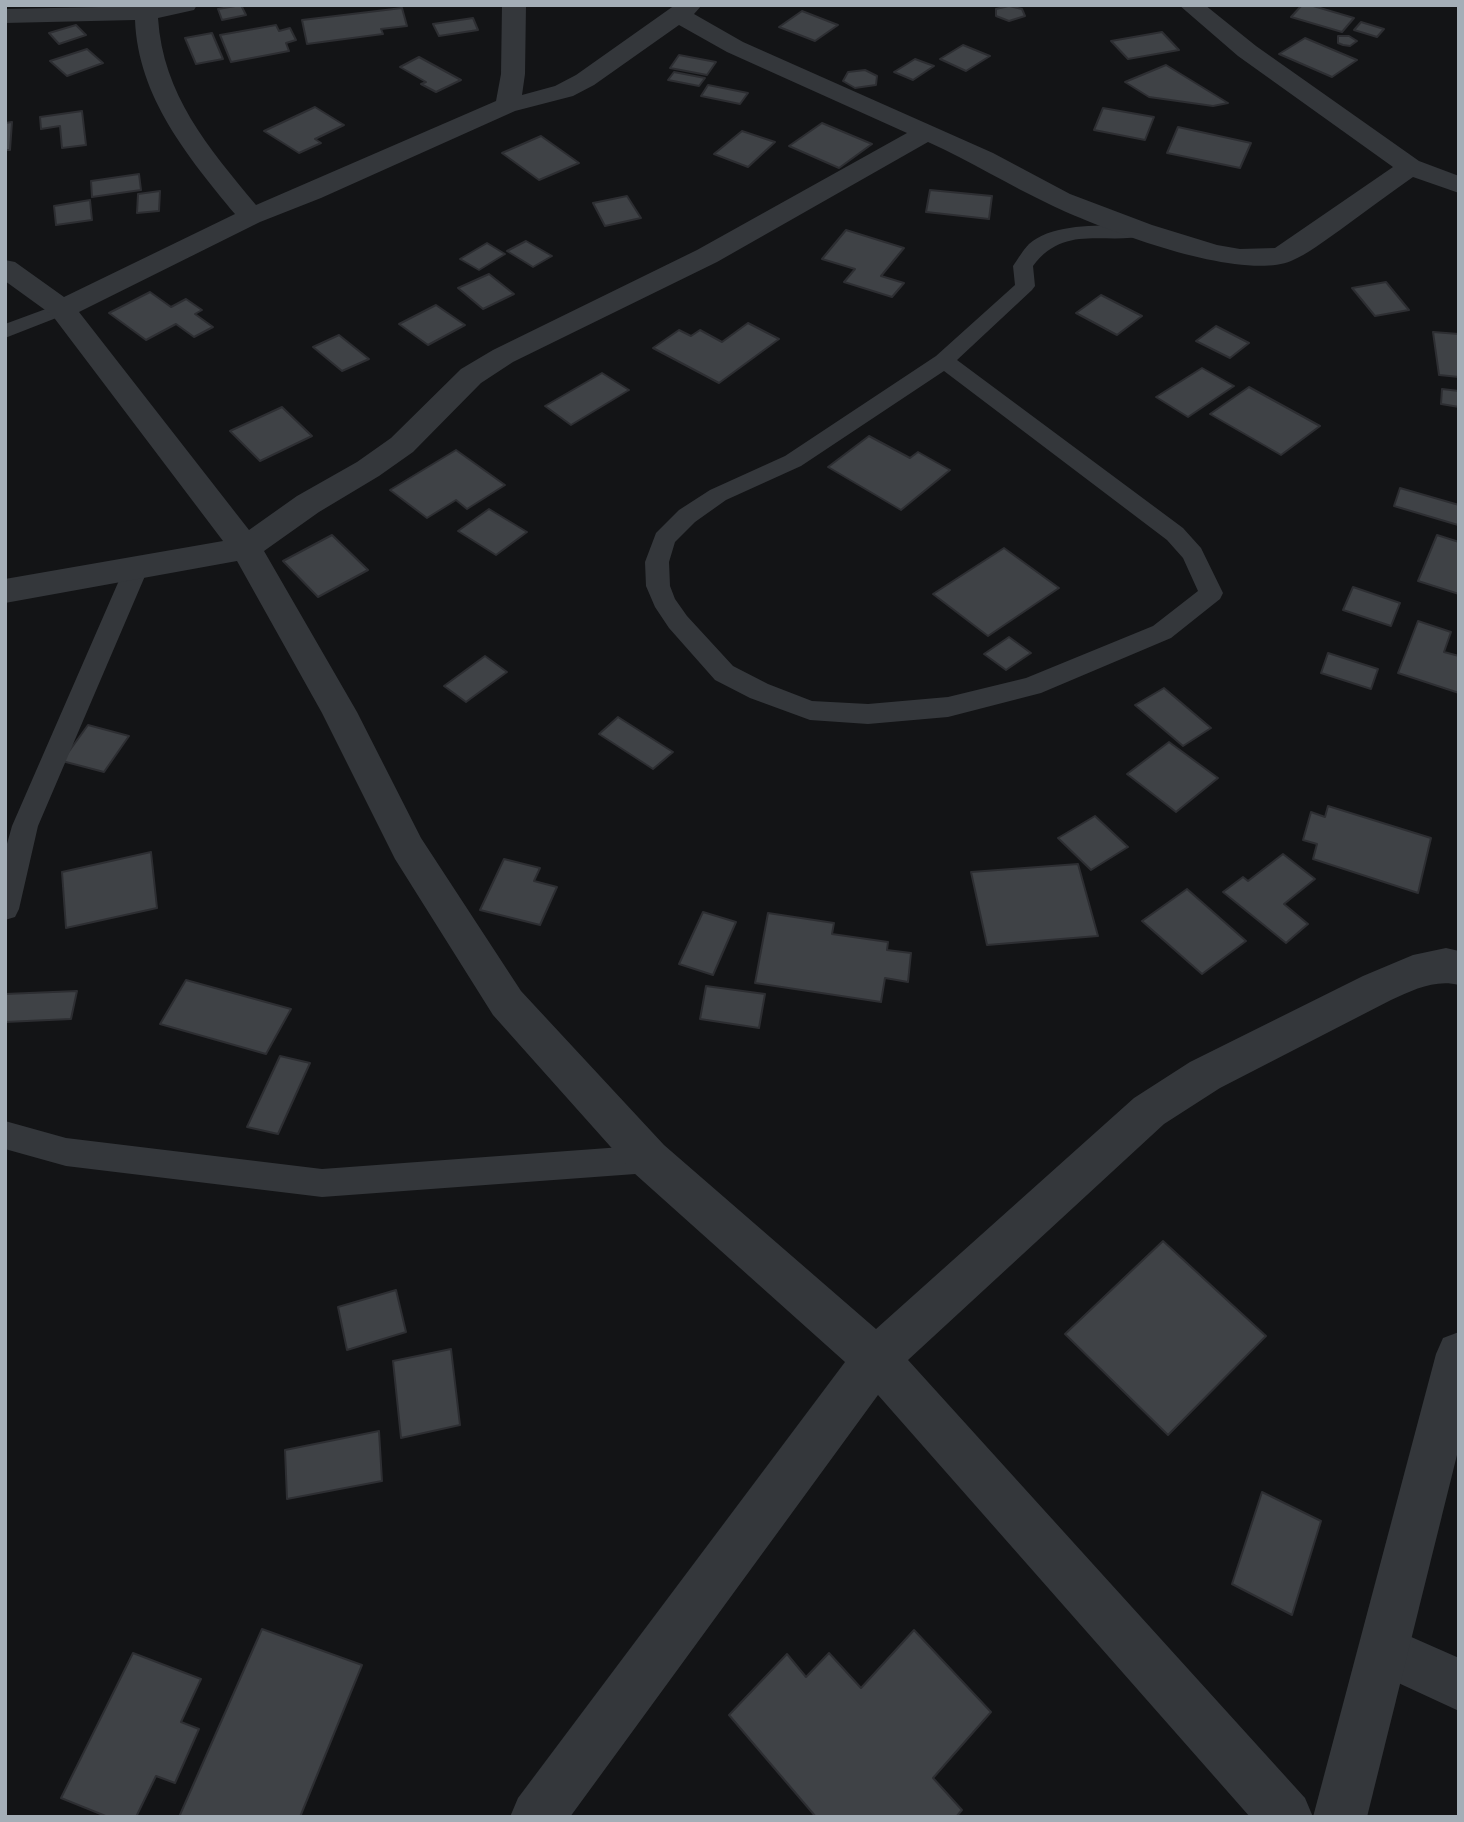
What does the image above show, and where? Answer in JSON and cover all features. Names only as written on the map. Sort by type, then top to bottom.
[{"type":"street","points":[[5,16],[146,13],[186,5]]},
{"type":"street","points":[[508,105],[513,74],[514,5]]},
{"type":"street","points":[[1190,5],[1247,51],[1410,166],[1459,185]]},
{"type":"street","points":[[62,309],[251,216],[312,192],[508,105],[545,98],[564,91],[685,10],[735,47],[984,158],[1061,200],[1142,231],[1213,253],[1240,257],[1280,256],[1299,246],[1410,166]]},
{"type":"street","points":[[146,13],[149,53],[167,102],[226,186],[251,216]]},
{"type":"street","points":[[5,591],[246,548],[308,504],[368,469],[402,444],[471,376],[503,356],[707,256],[928,132]]},
{"type":"street","points":[[5,268],[62,309],[246,548],[339,712],[408,848],[507,1003],[649,1159],[876,1359],[1286,1817]]},
{"type":"street","points":[[537,1817],[876,1359],[1149,1111],[1205,1075],[1377,988],[1413,972],[1446,965],[1459,968]]},
{"type":"street","points":[[1340,1817],[1459,1354]]},
{"type":"street","points":[[1384,1650],[1459,1685]]},
{"type":"lane","points":[[944,361],[1175,534],[1193,554],[1211,593],[1162,632],[1032,686],[948,707],[868,714],[810,710],[759,691],[724,673],[678,622],[664,601],[658,586],[657,562],[664,539],[687,516],[718,495],[793,461],[944,361],[1025,286],[1023,266],[1043,242],[1075,233],[1142,231]]},
{"type":"lane","points":[[5,332],[62,309]]},
{"type":"lane","points":[[5,909],[25,826],[136,569]]},
{"type":"lane","points":[[5,1135],[65,1152],[322,1183],[649,1159]]},
{"type":"building","points":[[241,5],[246,15],[222,20],[218,9]]},
{"type":"building","points":[[1302,5],[1354,18],[1342,32],[1291,17]]},
{"type":"building","points":[[1009,6],[1022,9],[1025,16],[1009,21],[996,16],[996,9]]},
{"type":"building","points":[[402,8],[407,26],[381,29],[383,34],[307,44],[302,20]]},
{"type":"building","points":[[802,11],[838,25],[815,41],[779,27]]},
{"type":"building","points":[[473,18],[478,30],[439,36],[433,24]]},
{"type":"building","points":[[1361,22],[1384,29],[1377,37],[1354,30]]},
{"type":"building","points":[[76,25],[86,35],[59,44],[49,33]]},
{"type":"building","points":[[276,25],[279,31],[290,28],[296,40],[286,43],[289,51],[231,62],[220,35]]},
{"type":"building","points":[[1162,32],[1179,50],[1128,59],[1111,41]]},
{"type":"building","points":[[212,33],[223,59],[196,64],[185,38]]},
{"type":"building","points":[[1338,36],[1349,36],[1357,41],[1350,46],[1343,45],[1338,43]]},
{"type":"building","points":[[1305,38],[1357,60],[1332,77],[1279,54]]},
{"type":"building","points":[[963,45],[990,56],[966,71],[940,59]]},
{"type":"building","points":[[87,49],[103,63],[67,76],[50,61]]},
{"type":"building","points":[[679,55],[716,62],[707,75],[670,68]]},
{"type":"building","points":[[419,57],[461,80],[436,92],[421,84],[426,82],[400,67]]},
{"type":"building","points":[[915,59],[934,66],[913,80],[894,72]]},
{"type":"building","points":[[1166,65],[1228,103],[1213,106],[1149,97],[1125,82]]},
{"type":"building","points":[[865,70],[877,76],[876,85],[855,88],[843,81],[848,72]]},
{"type":"building","points":[[674,72],[705,78],[699,86],[668,80]]},
{"type":"building","points":[[708,85],[748,93],[740,104],[701,96]]},
{"type":"building","points":[[315,107],[344,125],[315,139],[321,143],[299,153],[264,131]]},
{"type":"building","points":[[1103,108],[1154,117],[1145,140],[1094,130]]},
{"type":"building","points":[[82,111],[86,145],[62,148],[60,126],[41,129],[40,117]]},
{"type":"building","points":[[12,122],[10,150],[5,150],[5,123]]},
{"type":"building","points":[[822,123],[872,144],[839,168],[789,146]]},
{"type":"building","points":[[1178,127],[1251,143],[1240,168],[1167,153]]},
{"type":"building","points":[[742,131],[775,142],[748,167],[714,154]]},
{"type":"building","points":[[541,136],[579,163],[539,180],[502,153]]},
{"type":"building","points":[[139,174],[141,190],[92,197],[91,181]]},
{"type":"building","points":[[930,190],[992,196],[989,219],[926,212]]},
{"type":"building","points":[[160,191],[159,211],[137,213],[138,194]]},
{"type":"building","points":[[627,196],[641,218],[605,226],[593,203]]},
{"type":"building","points":[[90,200],[92,220],[56,225],[54,206]]},
{"type":"building","points":[[846,230],[904,248],[881,276],[904,283],[892,297],[844,282],[855,269],[822,259]]},
{"type":"building","points":[[526,241],[552,256],[533,267],[507,251]]},
{"type":"building","points":[[487,243],[505,254],[479,270],[460,259]]},
{"type":"building","points":[[489,274],[514,294],[483,309],[458,288]]},
{"type":"building","points":[[1386,282],[1409,310],[1375,316],[1352,288]]},
{"type":"building","points":[[150,292],[171,307],[186,299],[202,310],[195,314],[213,327],[194,337],[176,324],[146,340],[109,313]]},
{"type":"building","points":[[1101,295],[1142,316],[1117,335],[1076,313]]},
{"type":"building","points":[[436,305],[465,325],[428,345],[399,324]]},
{"type":"building","points":[[748,323],[779,339],[719,383],[653,348],[679,330],[691,336],[700,330],[722,342]]},
{"type":"building","points":[[1216,326],[1249,343],[1230,358],[1196,341]]},
{"type":"building","points":[[1433,332],[1459,334],[1459,377],[1439,375]]},
{"type":"building","points":[[339,335],[369,359],[342,371],[313,347]]},
{"type":"building","points":[[1202,368],[1234,386],[1188,417],[1156,397]]},
{"type":"building","points":[[602,373],[629,390],[571,425],[545,406]]},
{"type":"building","points":[[1249,387],[1320,426],[1281,455],[1210,414]]},
{"type":"building","points":[[1442,389],[1459,391],[1459,407],[1441,404]]},
{"type":"building","points":[[282,407],[312,436],[260,461],[230,431]]},
{"type":"building","points":[[869,436],[910,458],[918,452],[950,470],[901,510],[828,467]]},
{"type":"building","points":[[456,450],[505,485],[467,509],[456,500],[427,518],[390,490]]},
{"type":"building","points":[[1400,488],[1459,505],[1458,525],[1394,506]]},
{"type":"building","points":[[489,509],[527,532],[496,555],[458,531]]},
{"type":"building","points":[[332,535],[368,570],[318,597],[283,561]]},
{"type":"building","points":[[1437,535],[1459,542],[1459,594],[1418,581]]},
{"type":"building","points":[[1004,548],[1059,588],[988,636],[933,594]]},
{"type":"building","points":[[1353,587],[1400,603],[1391,626],[1343,610]]},
{"type":"building","points":[[1418,621],[1451,632],[1444,652],[1459,656],[1459,693],[1398,673]]},
{"type":"building","points":[[1009,637],[1031,653],[1006,670],[984,654]]},
{"type":"building","points":[[1328,653],[1378,669],[1371,689],[1321,673]]},
{"type":"building","points":[[485,656],[507,672],[466,702],[444,686]]},
{"type":"building","points":[[1164,688],[1211,728],[1183,746],[1135,705]]},
{"type":"building","points":[[618,717],[673,752],[653,769],[599,734]]},
{"type":"building","points":[[88,725],[129,736],[104,772],[62,761]]},
{"type":"building","points":[[1169,742],[1218,778],[1176,812],[1127,774]]},
{"type":"building","points":[[1328,806],[1431,838],[1418,893],[1313,859],[1317,844],[1303,840],[1311,812],[1325,817]]},
{"type":"building","points":[[1095,816],[1128,847],[1091,870],[1058,838]]},
{"type":"building","points":[[151,852],[157,908],[66,928],[62,872]]},
{"type":"building","points":[[1283,854],[1315,879],[1284,904],[1308,924],[1286,943],[1223,892],[1243,877],[1248,881]]},
{"type":"building","points":[[504,859],[540,868],[534,881],[557,887],[540,925],[480,910]]},
{"type":"building","points":[[1078,864],[1098,936],[987,945],[971,872]]},
{"type":"building","points":[[1187,889],[1246,941],[1202,974],[1142,921]]},
{"type":"building","points":[[703,912],[736,922],[713,975],[679,964]]},
{"type":"building","points":[[768,913],[834,923],[832,934],[888,942],[887,950],[911,953],[908,982],[885,978],[881,1002],[755,983]]},
{"type":"building","points":[[186,980],[291,1009],[266,1054],[160,1024]]},
{"type":"building","points":[[706,986],[765,994],[759,1028],[700,1019]]},
{"type":"building","points":[[77,991],[71,1019],[5,1022],[5,994]]},
{"type":"building","points":[[280,1056],[310,1063],[278,1134],[247,1127]]},
{"type":"building","points":[[1163,1241],[1266,1336],[1168,1435],[1065,1334]]},
{"type":"building","points":[[396,1290],[406,1332],[347,1350],[338,1307]]},
{"type":"building","points":[[451,1349],[460,1425],[401,1438],[393,1361]]},
{"type":"building","points":[[379,1431],[382,1481],[287,1499],[285,1450]]},
{"type":"building","points":[[1262,1492],[1321,1521],[1292,1615],[1232,1584]]},
{"type":"building","points":[[262,1629],[362,1665],[300,1817],[179,1817]]},
{"type":"building","points":[[914,1630],[991,1712],[933,1778],[962,1810],[956,1817],[816,1817],[729,1715],[787,1654],[806,1677],[829,1653],[861,1688]]},
{"type":"building","points":[[133,1653],[201,1679],[181,1722],[199,1729],[175,1783],[156,1776],[136,1817],[108,1817],[61,1798]]}]
